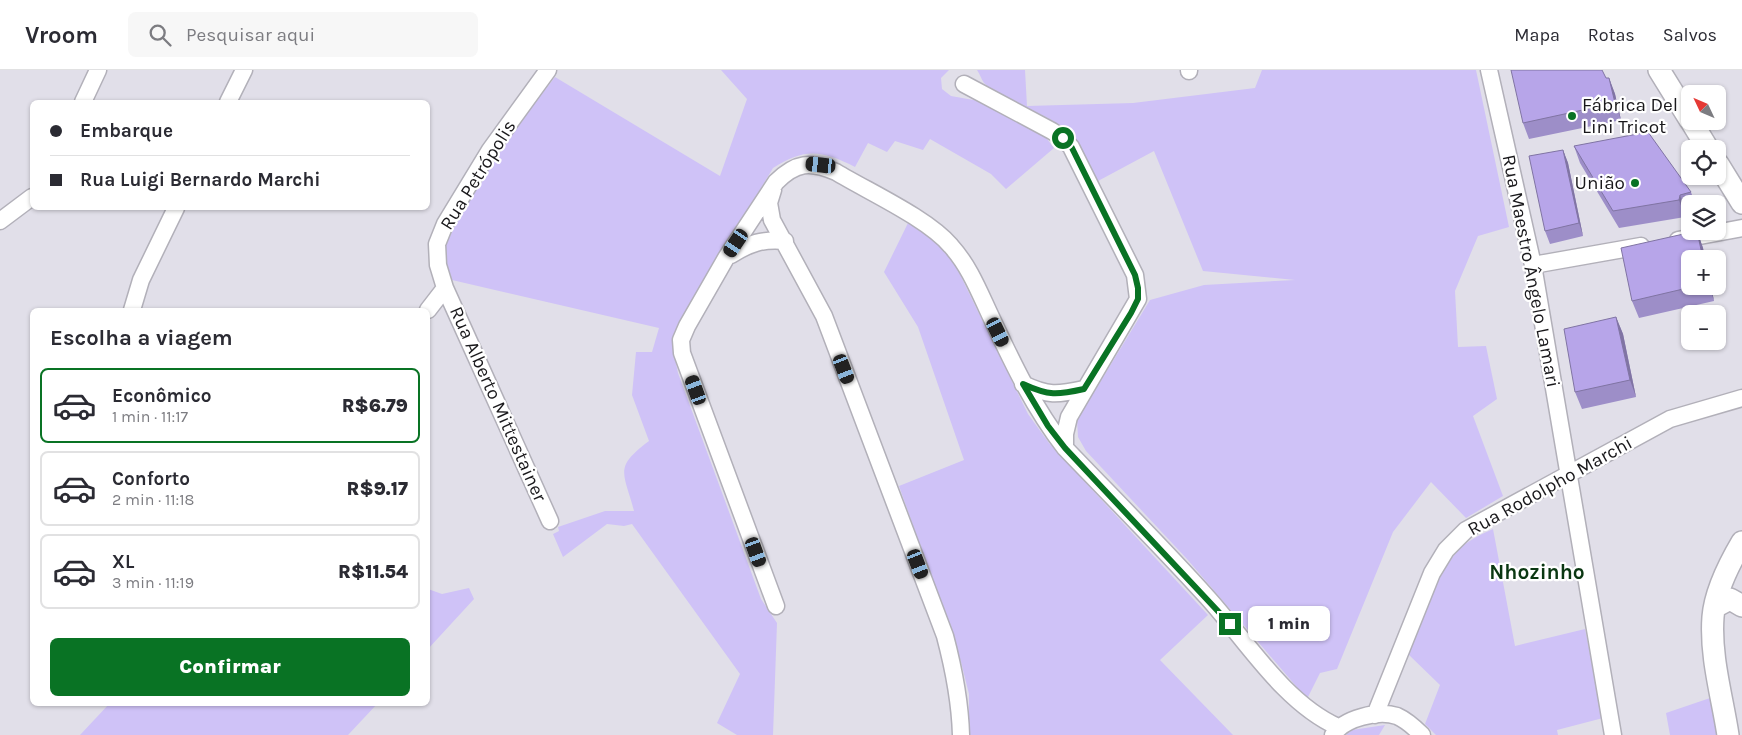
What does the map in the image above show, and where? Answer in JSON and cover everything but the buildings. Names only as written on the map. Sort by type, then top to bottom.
[{"type":"main road","points":[[1659,70],[1681,105]]},
{"type":"main road","points":[[1726,177],[1742,203]]},
{"type":"main road","points":[[1728,735],[1713,650],[1715,607],[1722,580],[1742,542]]},
{"type":"main road","points":[[1715,607],[1730,599],[1742,606]]},
{"type":"street","points":[[84,100],[98,70]]},
{"type":"street","points":[[229,100],[244,70]]},
{"type":"street","name":"Rua Petrópolis","points":[[445,288],[438,265],[437,244],[445,224],[490,150],[548,70]]},
{"type":"street","name":"Rua Maestro Ângelo Lamari","points":[[1489,70],[1533,265],[1613,735]]},
{"type":"street","points":[[964,84],[1052,131],[1071,146],[1135,275],[1138,299],[1069,417],[1065,434],[1065,448]]},
{"type":"street","points":[[776,606],[682,353],[681,340],[726,258],[776,182],[786,172],[797,167],[808,164],[821,165],[933,229],[965,263],[1023,384],[1048,426],[1065,448],[1207,597],[1288,691],[1336,731],[1352,720],[1375,715],[1396,716],[1422,735]]},
{"type":"street","points":[[776,182],[769,202],[770,211],[824,316],[944,636],[956,674],[960,698],[961,735]]},
{"type":"street","points":[[0,221],[30,198]]},
{"type":"street","points":[[133,308],[141,280],[175,210]]},
{"type":"street","points":[[1533,265],[1742,228]]},
{"type":"street","points":[[726,258],[754,242],[766,239],[785,241]]},
{"type":"street","points":[[430,308],[445,288]]},
{"type":"street","name":"Rua Alberto Mittestainer","points":[[445,288],[550,521]]},
{"type":"street","points":[[1023,384],[1043,394],[1058,395],[1084,389]]},
{"type":"street","name":"Rua Rodolpho Marchi","points":[[1375,715],[1432,573],[1446,550],[1466,530],[1670,419],[1742,398]]},
{"type":"shaded area","points":[[721,70],[949,70],[941,78],[942,89],[951,96],[979,101],[1044,135],[1054,148],[1006,189],[991,174],[930,139],[923,150],[895,141],[887,152],[868,143],[855,167],[832,157],[813,154],[804,154],[784,162],[773,168],[675,332],[673,348],[678,373],[761,599],[777,623],[773,735],[737,735],[717,723],[740,674],[632,524],[624,526],[607,524],[563,557],[553,534],[559,531],[558,527],[605,511],[634,511],[624,472],[630,458],[649,441],[632,395],[636,352],[652,352],[659,328],[452,280],[445,265],[444,247],[490,161],[555,77],[720,176],[747,99]]},
{"type":"shaded area","points":[[977,70],[1025,70],[1027,106],[1133,103],[1255,88],[1262,70],[1476,70],[1509,227],[1478,236],[1455,291],[1458,347],[1486,346],[1497,399],[1473,416],[1503,496],[1466,518],[1431,482],[1393,532],[1337,669],[1320,673],[1307,699],[1187,559],[1086,451],[1078,437],[1077,420],[1150,300],[1204,285],[1295,280],[1203,271],[1154,151],[1098,181],[1079,146],[1065,129],[992,89],[984,83]]},
{"type":"shaded area","points":[[908,223],[930,234],[951,256],[1028,414],[1049,443],[1208,615],[1160,660],[1233,735],[969,735],[969,694],[961,662],[899,486],[964,460],[918,327],[884,272]]},
{"type":"shaded area","points":[[1493,529],[1515,646],[1585,629],[1603,718],[1557,730],[1558,735],[1436,735],[1425,724],[1440,685],[1408,654],[1436,586],[1449,562],[1465,545]]},
{"type":"shaded area","points":[[469,588],[474,599],[430,647],[430,590],[442,594]]},
{"type":"shaded area","points":[[1713,697],[1718,735],[1670,735],[1666,713]]},
{"type":"shaded area","points":[[107,706],[375,706],[348,735],[80,735]]},
{"type":"shaded area","points":[[1385,725],[1379,735],[1346,735],[1352,730]]},
{"type":"place","name":"Fábrica Del Lini Tricot","points":[[1572,116]]},
{"type":"place","name":"União","points":[[1635,183]]},
{"type":"district","name":"Nhozinho","points":[[1537,572]]},
{"type":"route","points":[[1063,138],[1071,146],[1135,275],[1138,299],[1084,389],[1058,395],[1043,394],[1023,384],[1048,426],[1065,448],[1207,597],[1230,624]]}]
